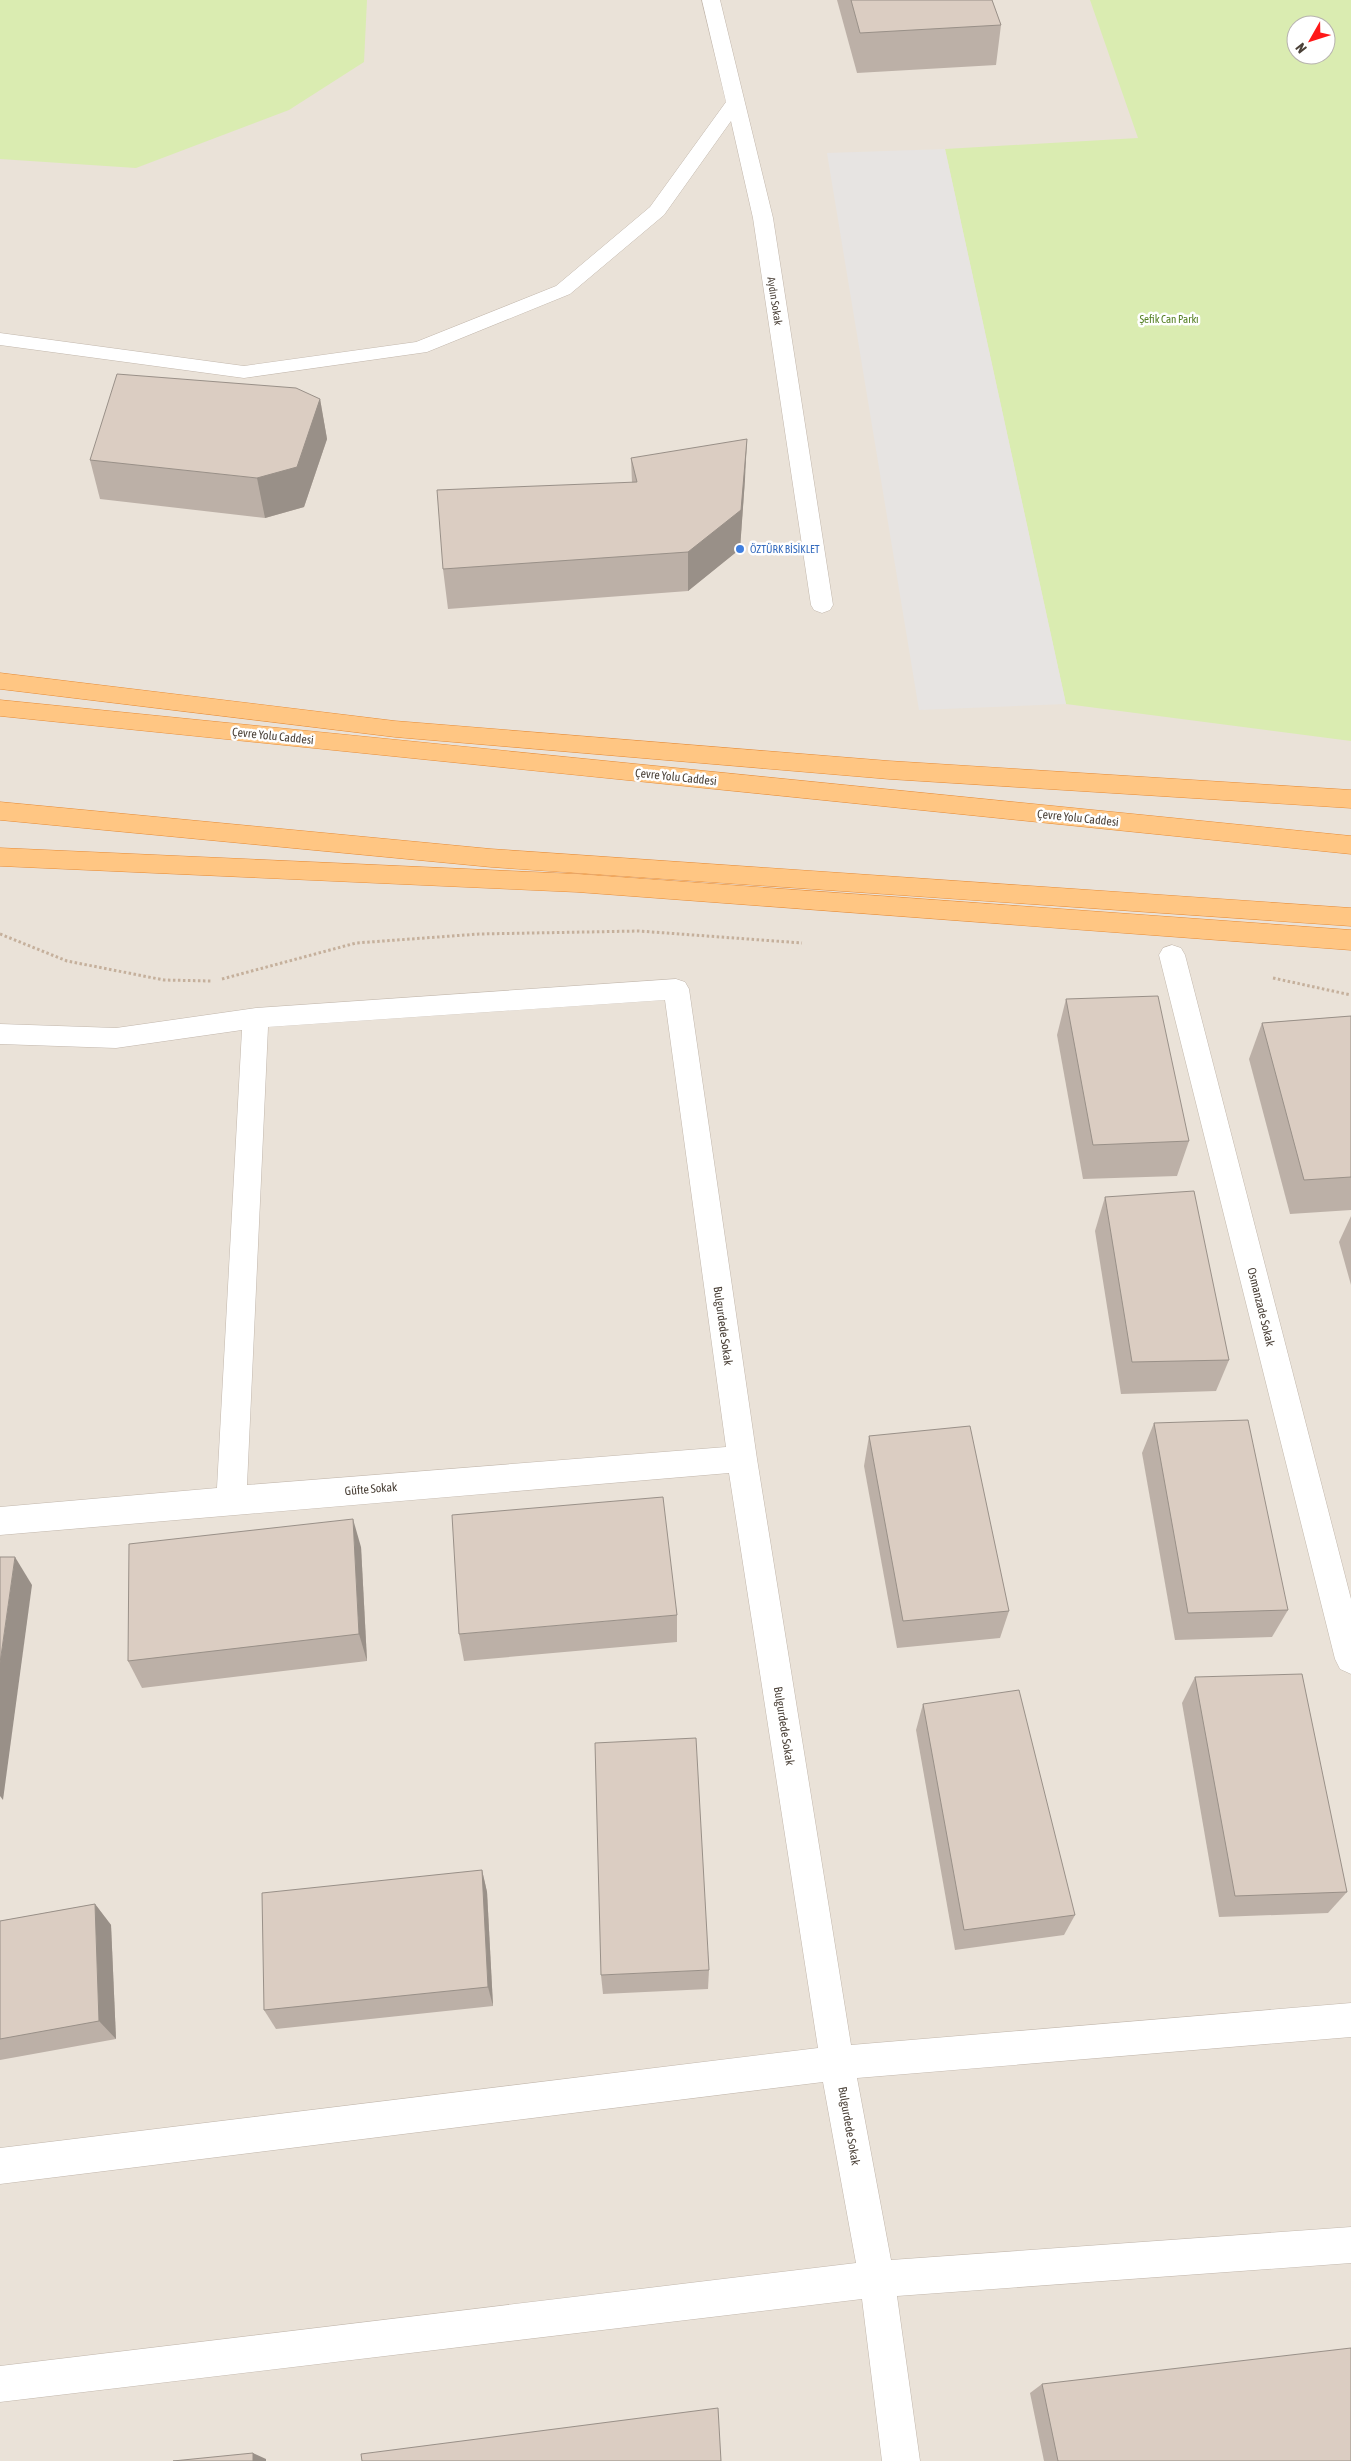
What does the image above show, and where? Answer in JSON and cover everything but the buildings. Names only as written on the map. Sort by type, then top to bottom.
[{"type":"highway","points":[[0,681],[405,730],[889,770],[1351,798]]},
{"type":"highway","name":"Çevre Yolu Caddesi","points":[[0,708],[1351,845]]},
{"type":"highway","points":[[0,811],[491,858],[1351,918]]},
{"type":"highway","points":[[0,857],[577,883],[1351,940]]},
{"type":"street","name":"Aydın Sokak","points":[[711,0],[734,104],[763,218],[822,605]]},
{"type":"street","points":[[0,339],[244,372],[420,348],[563,290],[657,211],[734,104]]},
{"type":"street","name":"Osmanzade Sokak","points":[[1172,955],[1351,1658]]},
{"type":"street","name":"Bulgurdede Sokak","points":[[256,1018],[676,990],[742,1459],[837,2063],[877,2279],[901,2461]]},
{"type":"street","points":[[0,1034],[116,1038],[256,1018],[230,1500]]},
{"type":"street","name":"Güfte Sokak","points":[[0,1521],[230,1500],[742,1459]]},
{"type":"street","points":[[0,2166],[837,2063],[1351,2020]]},
{"type":"street","points":[[0,2384],[877,2279],[1351,2245]]},
{"type":"shaded area","points":[[0,0],[1351,0],[1351,2461],[0,2461]]},
{"type":"shaded area","points":[[945,149],[1066,704],[919,710],[827,153]]},
{"type":"green space","points":[[0,0],[367,0],[364,62],[289,110],[136,168],[0,159]]},
{"type":"green space","name":"Şefik Can Parkı","points":[[1090,0],[1351,0],[1351,741],[1066,704],[945,149],[1138,138]]},
{"type":"place","name":"ÖZTÜRK BİSİKLET","points":[[740,549]]}]
